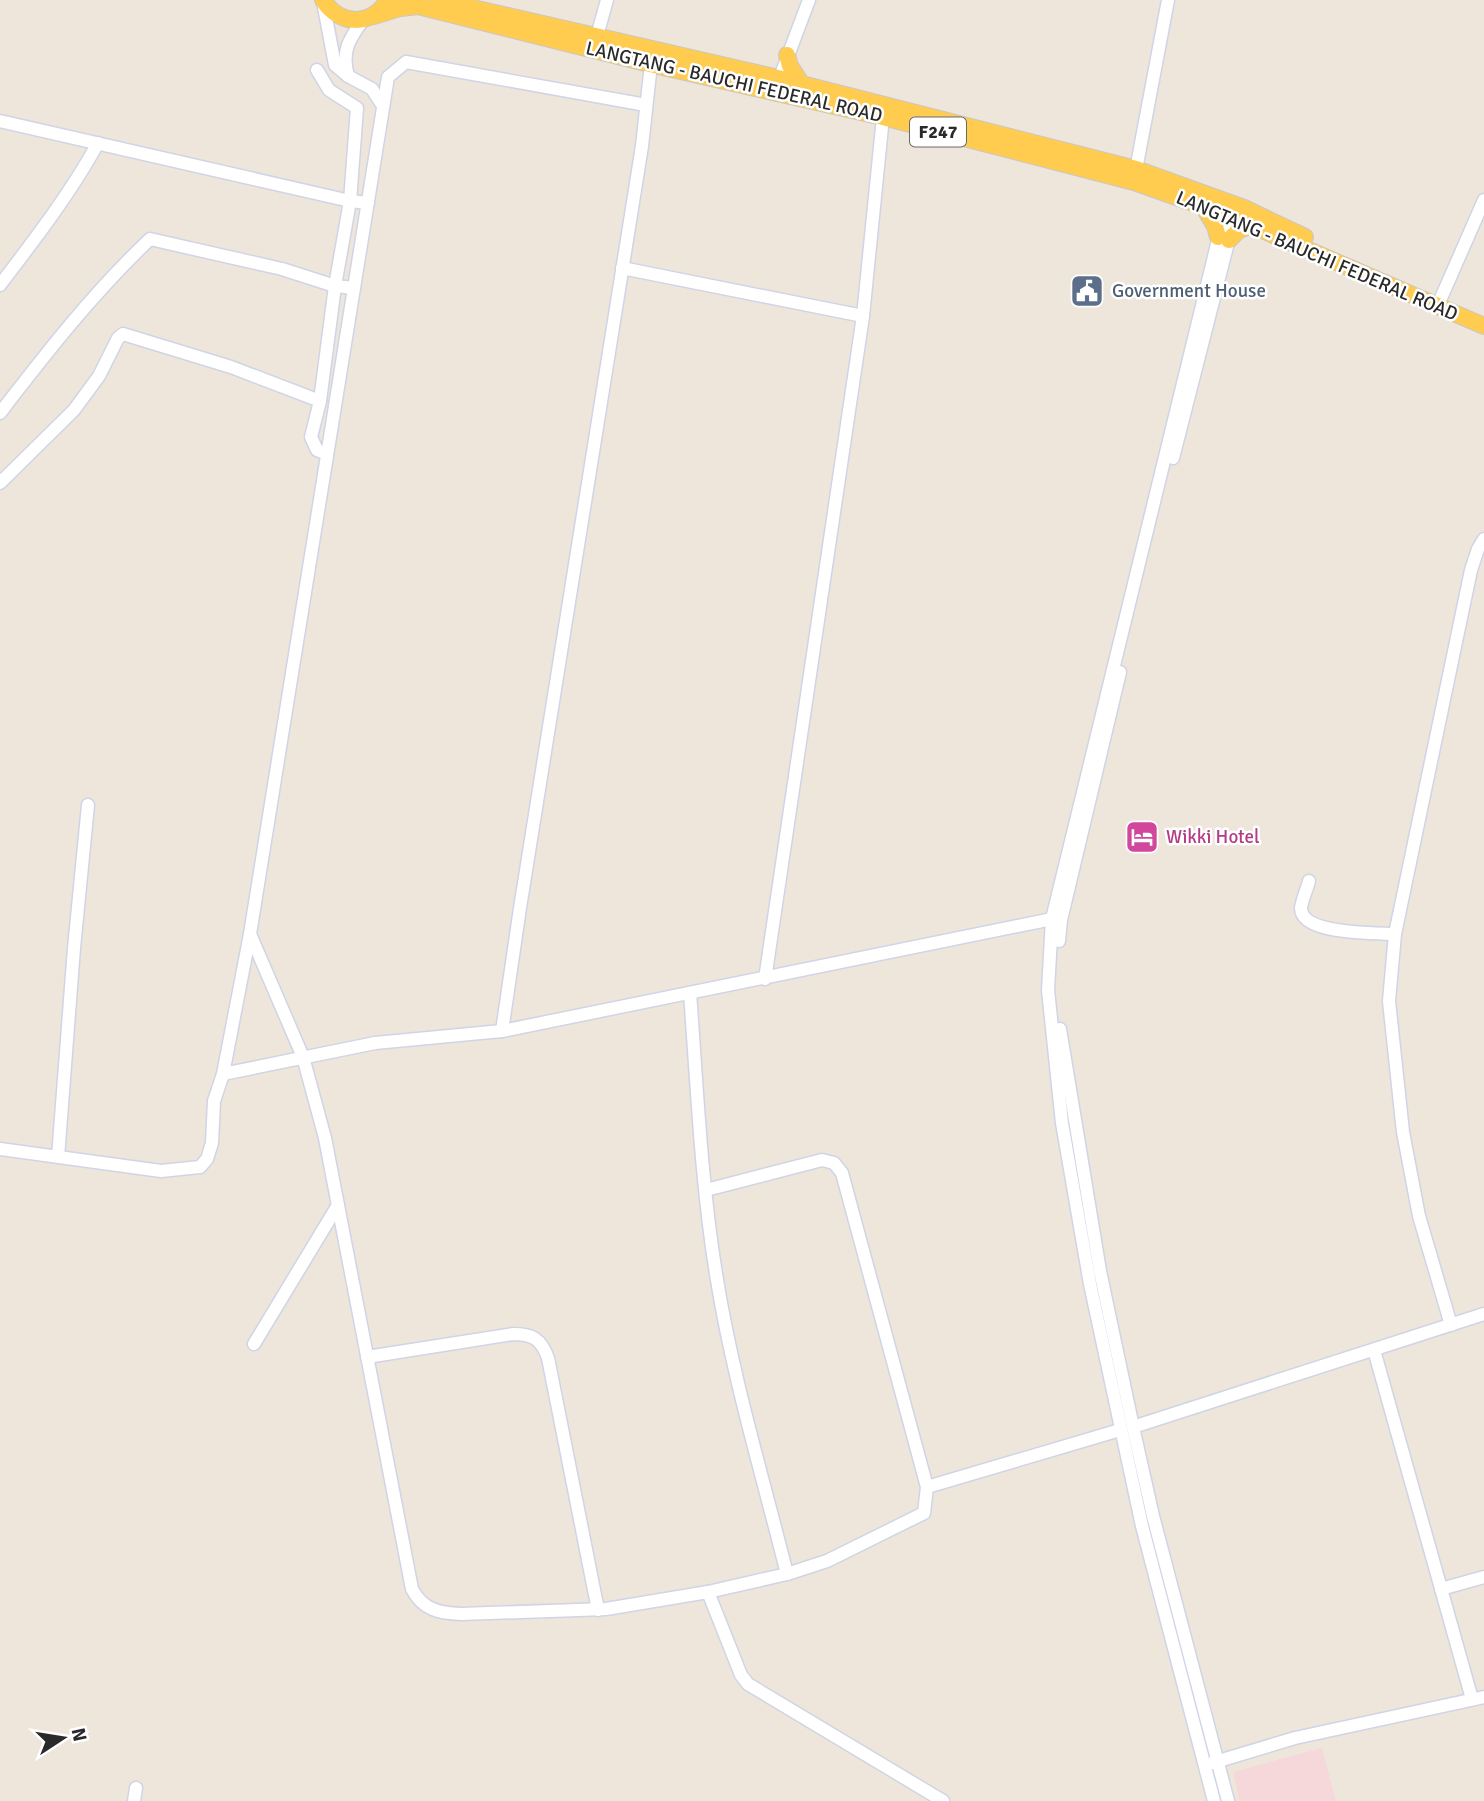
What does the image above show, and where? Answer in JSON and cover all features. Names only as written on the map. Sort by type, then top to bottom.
[{"type":"main road","points":[[323,1],[340,17],[351,20],[369,18],[388,0]]},
{"type":"main road","name":"LANGTANG - BAUCHI FEDERAL ROAD","points":[[438,0],[597,36],[652,56]]},
{"type":"main road","name":"LANGTANG - BAUCHI FEDERAL ROAD","points":[[369,18],[400,8],[418,6],[777,85],[883,117],[1135,176],[1230,216],[1250,217],[1484,324]]},
{"type":"main road","points":[[787,55],[790,66],[801,83]]},
{"type":"main road","name":"LANGTANG - BAUCHI FEDERAL ROAD","points":[[777,85],[801,83],[1221,199],[1250,217],[1484,324]]},
{"type":"main road","points":[[1203,206],[1224,238],[1239,230],[1250,217]]},
{"type":"street","points":[[597,36],[607,0]]},
{"type":"street","points":[[777,85],[809,0]]},
{"type":"street","points":[[1135,176],[1168,0]]},
{"type":"street","points":[[323,1],[335,65],[348,76],[372,89],[383,106]]},
{"type":"street","points":[[348,76],[344,62],[349,39],[369,18]]},
{"type":"street","points":[[502,1031],[642,146],[652,56]]},
{"type":"street","points":[[0,1149],[161,1171],[200,1167],[207,1158],[212,1143],[215,1101],[223,1074],[250,934],[388,76],[406,62],[646,105]]},
{"type":"street","points":[[317,70],[329,90],[356,108],[350,201],[335,285],[320,401],[311,437],[317,450],[327,454]]},
{"type":"street","points":[[765,979],[863,316],[883,117]]},
{"type":"street","points":[[0,121],[368,203]]},
{"type":"street","points":[[0,285],[52,217],[98,144]]},
{"type":"street","points":[[1221,199],[1230,216],[1222,223],[1224,238],[1056,920],[1048,990],[1062,1123],[1090,1284],[1127,1428],[1142,1526],[1211,1763],[1228,1801]]},
{"type":"street","points":[[1438,304],[1484,200]]},
{"type":"street","points":[[0,413],[49,349],[116,271],[150,239],[354,288]]},
{"type":"street","points":[[622,268],[863,316]]},
{"type":"street","points":[[0,483],[74,410],[99,376],[117,338],[123,334],[231,366],[320,401]]},
{"type":"street","points":[[1451,1325],[1419,1216],[1402,1132],[1389,1001],[1395,934],[1471,570],[1484,538]]},
{"type":"street","points":[[58,1157],[88,805]]},
{"type":"street","points":[[1309,881],[1301,908],[1310,924],[1349,931],[1395,934]]},
{"type":"street","points":[[223,1074],[375,1043],[502,1031],[1056,920]]},
{"type":"street","points":[[250,934],[303,1058],[325,1138],[412,1589],[424,1606],[443,1613],[598,1609],[708,1592],[787,1574],[827,1561],[924,1513],[928,1487],[842,1173],[834,1163],[822,1160],[706,1190]]},
{"type":"street","points":[[690,993],[706,1190],[716,1274],[733,1357],[787,1574]]},
{"type":"street","points":[[254,1344],[338,1205]]},
{"type":"street","points":[[928,1487],[1127,1428],[1484,1314]]},
{"type":"street","points":[[367,1357],[513,1334],[527,1334],[544,1346],[598,1609]]},
{"type":"street","points":[[1211,1763],[1295,1738],[1478,1698],[1441,1588],[1374,1350]]},
{"type":"street","points":[[1441,1588],[1484,1577]]},
{"type":"street","points":[[708,1592],[741,1675],[748,1684],[943,1801]]},
{"type":"street","points":[[1211,1763],[1214,1801]]},
{"type":"shaded area","points":[[1322,1748],[1336,1801],[1240,1801],[1233,1772]]},
{"type":"place","name":"Government House","points":[[1087,291]]},
{"type":"place","name":"Wikki Hotel","points":[[1142,837]]}]
